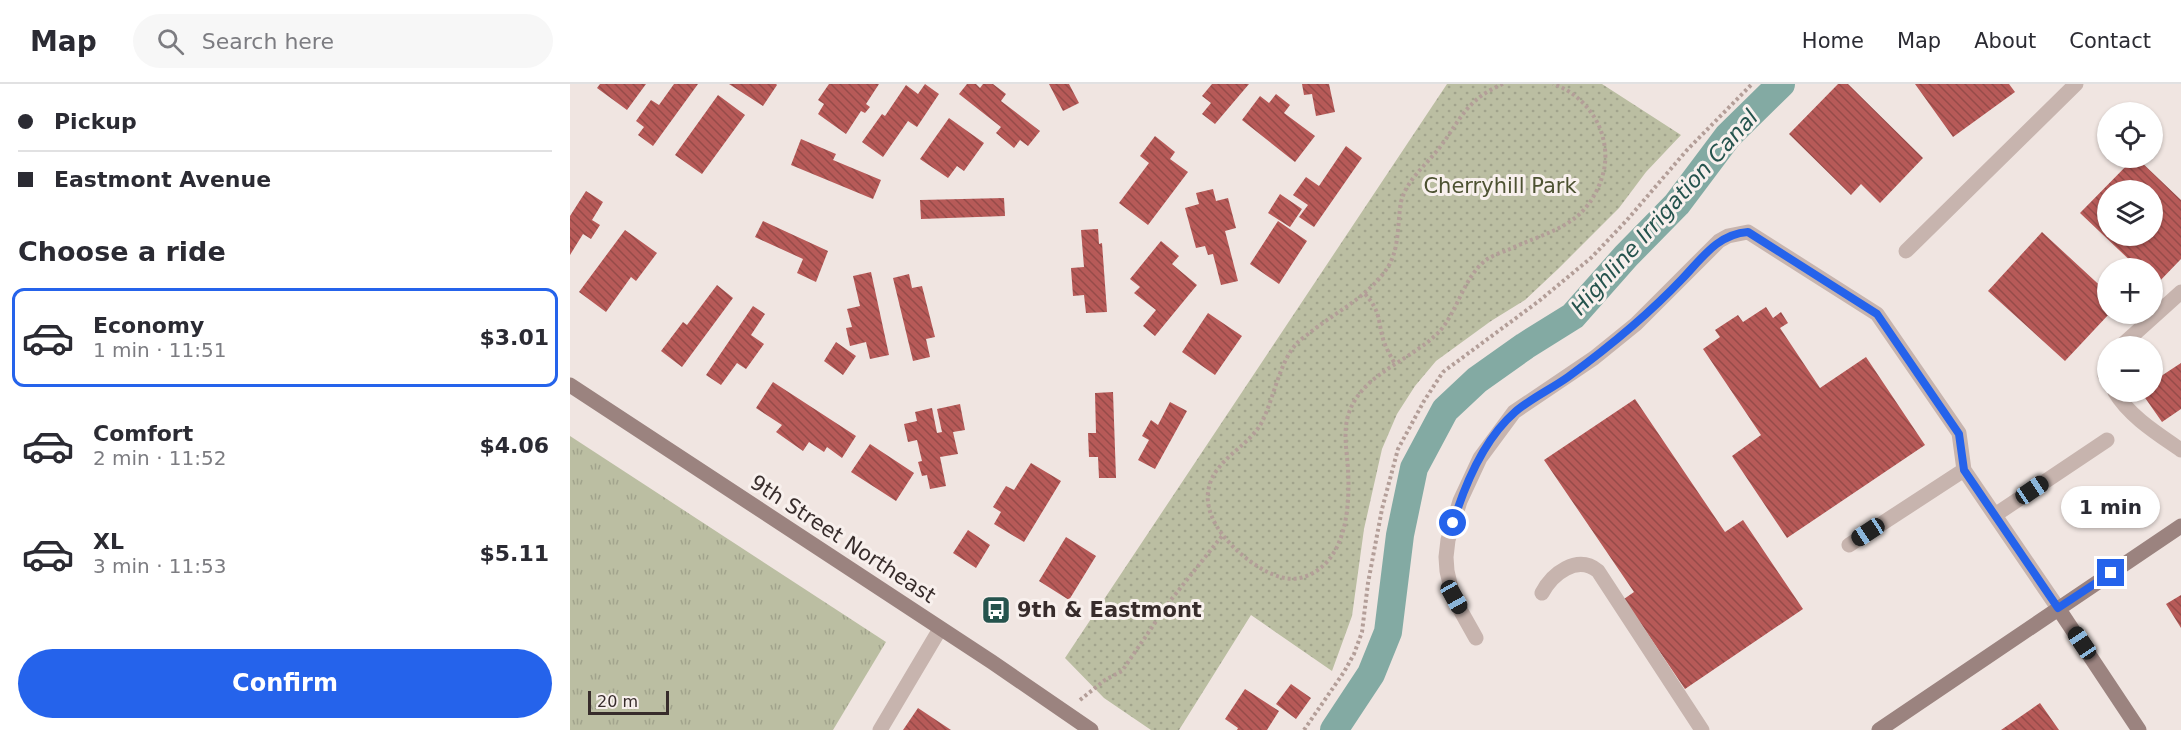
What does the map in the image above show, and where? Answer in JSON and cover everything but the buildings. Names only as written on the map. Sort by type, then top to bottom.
[{"type":"main road","name":"9th Street Northeast","points":[[570,385],[1091,730]]},
{"type":"main road","points":[[1879,730],[2181,526]]},
{"type":"main road","points":[[2058,608],[2139,730]]},
{"type":"lane","points":[[1906,250],[2076,84]]},
{"type":"lane","points":[[1476,638],[1454,597],[1448,578],[1446,558],[1448,540],[1460,501],[1480,458],[1514,412],[1555,386],[1602,351],[1675,287],[1719,241],[1728,236],[1748,232],[1877,314],[1959,434],[1964,470],[2058,608]]},
{"type":"lane","points":[[2132,336],[2181,292]]},
{"type":"lane","points":[[2122,402],[2149,427],[2181,450]]},
{"type":"lane","points":[[1995,515],[2107,440]]},
{"type":"lane","points":[[1849,545],[1964,470]]},
{"type":"lane","points":[[1542,593],[1548,582],[1577,564],[1584,563],[1598,571],[1701,730]]},
{"type":"lane","points":[[880,730],[940,629]]},
{"type":"path","points":[[1503,84],[1481,96],[1468,107],[1434,155],[1409,183],[1402,201],[1396,246],[1390,263],[1365,294],[1297,344],[1288,357],[1260,426],[1216,471],[1209,485],[1208,502],[1211,518],[1222,536],[1245,558],[1269,574],[1289,579],[1306,577],[1323,567],[1335,551],[1343,529],[1347,504],[1345,430],[1353,402],[1361,391],[1438,332],[1448,320],[1469,282],[1486,260],[1558,229],[1576,218],[1592,201],[1606,163],[1600,127],[1576,96],[1564,87],[1553,84]]},
{"type":"path","points":[[1304,730],[1354,654],[1362,632],[1368,583],[1382,509],[1398,449],[1443,372],[1539,301],[1592,257],[1687,150],[1752,84]]},
{"type":"path","points":[[1365,294],[1380,317],[1385,345],[1395,364]]},
{"type":"path","points":[[1065,712],[1094,687],[1122,671],[1170,601],[1222,536]]},
{"type":"green space","name":"Cherryhill Park","points":[[1447,84],[1602,84],[1681,135],[1646,172],[1619,208],[1558,269],[1525,300],[1491,321],[1436,361],[1415,386],[1397,414],[1382,449],[1364,529],[1352,616],[1332,671],[1251,615],[1179,730],[1151,730],[1104,698],[1065,658]]},
{"type":"green space","points":[[570,436],[886,642],[833,730],[570,730]]},
{"type":"waterway","name":"Highline Irrigation Canal","points":[[1334,730],[1371,674],[1388,632],[1400,535],[1414,468],[1445,410],[1477,380],[1573,316],[1626,256],[1677,204],[1728,136],[1781,84]]},
{"type":"place","name":"9th & Eastmont","points":[[996,610]]},
{"type":"route","points":[[1453,523],[1469,479],[1480,458],[1514,412],[1594,358],[1635,324],[1719,241],[1728,236],[1748,232],[1877,314],[1959,434],[1964,470],[2058,608],[2111,573]]}]
